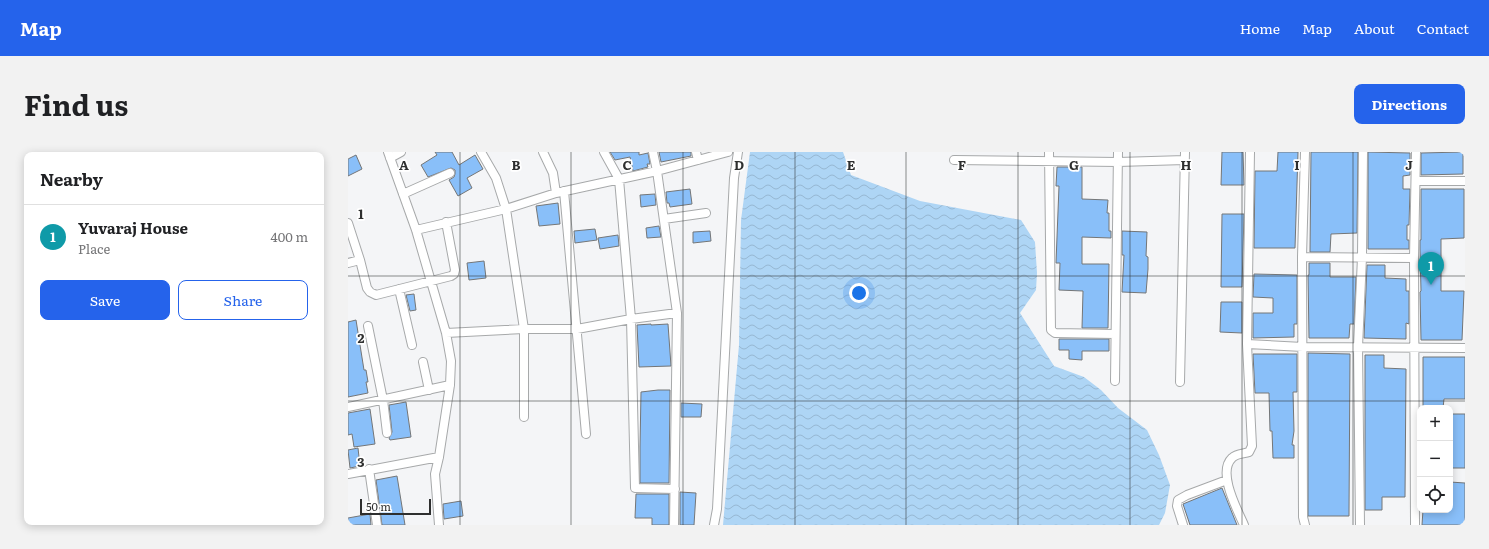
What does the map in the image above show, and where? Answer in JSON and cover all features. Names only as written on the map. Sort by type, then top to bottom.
[{"type":"street","points":[[401,152],[389,155],[416,230],[446,332],[451,361],[450,385],[439,457],[434,474],[439,525]]},
{"type":"street","points":[[481,152],[496,178],[506,209],[524,329],[524,417]]},
{"type":"street","points":[[543,152],[560,192],[576,329],[586,434]]},
{"type":"street","points":[[604,152],[619,179],[631,319],[635,488],[675,489]]},
{"type":"street","points":[[653,152],[658,171],[677,314],[674,525]]},
{"type":"street","points":[[416,230],[506,209],[560,192],[658,171],[697,156],[728,152]]},
{"type":"street","points":[[714,525],[734,178],[738,152]]},
{"type":"street","points":[[1115,381],[1118,152]]},
{"type":"street","points":[[1244,525],[1228,485],[1227,468],[1229,462],[1237,455],[1250,452],[1252,446],[1247,344],[1250,152]]},
{"type":"street","points":[[1305,152],[1302,257],[1303,517],[1305,525]]},
{"type":"street","points":[[1360,525],[1358,347],[1362,257],[1363,152]]},
{"type":"street","points":[[1416,152],[1414,258],[1416,525]]},
{"type":"street","points":[[954,160],[983,156],[1049,156],[1118,162],[1185,156],[1180,382]]},
{"type":"street","points":[[1049,156],[1051,330],[1055,333],[1115,334]]},
{"type":"street","points":[[403,194],[450,173]]},
{"type":"street","points":[[1416,181],[1465,180]]},
{"type":"street","points":[[664,219],[706,213]]},
{"type":"street","points":[[348,223],[367,288],[370,292],[376,295],[452,276],[454,274],[455,270],[446,222]]},
{"type":"street","points":[[1302,257],[1414,258]]},
{"type":"street","points":[[348,263],[360,260]]},
{"type":"street","points":[[399,289],[412,345]]},
{"type":"street","points":[[446,332],[576,329],[631,319],[677,314]]},
{"type":"street","points":[[368,326],[383,400],[387,433]]},
{"type":"street","points":[[1247,344],[1303,347],[1465,348]]},
{"type":"street","points":[[423,362],[429,390]]},
{"type":"street","points":[[348,407],[450,385]]},
{"type":"street","points":[[348,474],[439,457]]},
{"type":"street","points":[[369,469],[377,525]]},
{"type":"street","points":[[1183,525],[1177,506],[1178,500],[1187,495],[1227,480]]},
{"type":"water","points":[[750,152],[843,152],[851,175],[920,201],[1021,220],[1035,242],[1037,273],[1036,290],[1020,313],[1054,366],[1084,377],[1101,390],[1118,408],[1147,430],[1159,455],[1170,485],[1165,513],[1159,525],[723,525],[739,345],[741,220]]},
{"type":"building","points":[[435,152],[452,152],[459,165],[475,155],[483,169],[467,178],[472,188],[458,196],[449,180],[454,177],[455,174],[455,170],[451,168],[428,177],[421,165],[437,155]]},
{"type":"building","points":[[610,152],[639,152],[639,155],[648,153],[650,164],[647,164],[648,167],[633,171],[630,157],[615,160]]},
{"type":"building","points":[[659,152],[691,152],[691,156],[661,162]]},
{"type":"building","points":[[1222,152],[1243,152],[1244,185],[1221,185]]},
{"type":"building","points":[[1278,152],[1298,152],[1295,248],[1254,248],[1255,171],[1277,171]]},
{"type":"building","points":[[1311,152],[1358,152],[1357,233],[1331,234],[1330,252],[1310,252]]},
{"type":"building","points":[[1368,152],[1410,153],[1410,175],[1403,176],[1403,189],[1410,189],[1409,225],[1407,225],[1407,240],[1409,240],[1409,249],[1368,249]]},
{"type":"building","points":[[1463,152],[1463,174],[1421,175],[1421,153]]},
{"type":"building","points":[[356,155],[362,169],[348,176],[348,159]]},
{"type":"building","points":[[1057,167],[1082,167],[1082,199],[1108,200],[1107,213],[1109,213],[1109,231],[1111,231],[1111,238],[1082,237],[1082,264],[1109,264],[1108,328],[1082,328],[1083,291],[1059,290],[1060,263],[1056,263],[1059,186],[1056,186]]},
{"type":"building","points":[[690,189],[692,204],[670,207],[669,203],[667,203],[666,192]]},
{"type":"building","points":[[1421,189],[1464,189],[1464,238],[1441,239],[1441,291],[1464,291],[1462,340],[1421,340]]},
{"type":"building","points":[[655,194],[656,205],[641,207],[640,195]]},
{"type":"building","points":[[558,203],[560,224],[539,226],[536,206]]},
{"type":"building","points":[[1222,214],[1244,214],[1242,287],[1221,287]]},
{"type":"building","points":[[659,226],[661,237],[647,238],[646,228]]},
{"type":"building","points":[[595,229],[597,240],[575,243],[574,231]]},
{"type":"building","points":[[710,231],[711,241],[693,243],[693,232]]},
{"type":"building","points":[[1122,231],[1147,232],[1146,256],[1148,257],[1148,269],[1146,293],[1122,292],[1124,255],[1122,255]]},
{"type":"building","points":[[618,235],[619,246],[600,249],[598,238]]},
{"type":"building","points":[[484,261],[486,278],[469,280],[467,263]]},
{"type":"building","points":[[1309,263],[1330,263],[1330,277],[1356,277],[1354,324],[1350,324],[1349,338],[1309,338]]},
{"type":"building","points":[[1367,265],[1385,265],[1385,278],[1406,279],[1406,291],[1409,291],[1409,324],[1406,323],[1406,339],[1364,338]]},
{"type":"building","points":[[1254,274],[1297,275],[1297,324],[1294,324],[1294,337],[1253,338],[1253,313],[1273,313],[1273,298],[1253,297]]},
{"type":"building","points":[[414,294],[416,310],[410,311],[406,295]]},
{"type":"building","points":[[1221,302],[1242,302],[1242,333],[1220,332]]},
{"type":"building","points":[[356,320],[364,370],[366,370],[368,382],[366,382],[368,393],[348,397],[348,322]]},
{"type":"building","points":[[668,324],[671,366],[639,367],[637,325]]},
{"type":"building","points":[[1059,339],[1109,339],[1109,351],[1082,351],[1082,360],[1069,359],[1069,350],[1059,350]]},
{"type":"building","points":[[1308,353],[1350,354],[1349,516],[1308,516]]},
{"type":"building","points":[[1253,354],[1297,354],[1297,392],[1293,392],[1294,431],[1292,445],[1294,445],[1294,458],[1273,458],[1272,431],[1270,431],[1269,393],[1255,393]]},
{"type":"building","points":[[1365,355],[1384,355],[1384,368],[1406,369],[1405,497],[1382,497],[1382,510],[1365,510]]},
{"type":"building","points":[[1423,357],[1465,357],[1465,399],[1444,399],[1443,405],[1423,405]]},
{"type":"building","points":[[670,390],[669,483],[640,483],[641,392]]},
{"type":"building","points":[[406,402],[411,437],[390,440],[389,438],[392,432],[389,405]]},
{"type":"building","points":[[681,403],[702,404],[701,417],[681,417]]},
{"type":"building","points":[[370,409],[375,444],[354,447],[352,434],[348,435],[348,413]]},
{"type":"building","points":[[1453,414],[1465,414],[1465,468],[1453,468]]},
{"type":"building","points":[[358,448],[360,466],[350,468],[348,450]]},
{"type":"building","points":[[397,476],[405,525],[382,525],[376,480]]},
{"type":"building","points":[[1453,482],[1465,483],[1465,525],[1422,525],[1423,513],[1453,513]]},
{"type":"building","points":[[1222,488],[1237,525],[1190,525],[1183,504]]},
{"type":"building","points":[[680,492],[696,493],[694,525],[680,525]]},
{"type":"building","points":[[636,494],[669,494],[669,525],[652,525],[652,518],[635,518]]},
{"type":"building","points":[[461,501],[463,516],[444,519],[443,504]]},
{"type":"building","points":[[370,514],[371,525],[348,525],[348,518]]},
{"type":"place","name":"Yuvaraj House","points":[[1431,285]]}]
